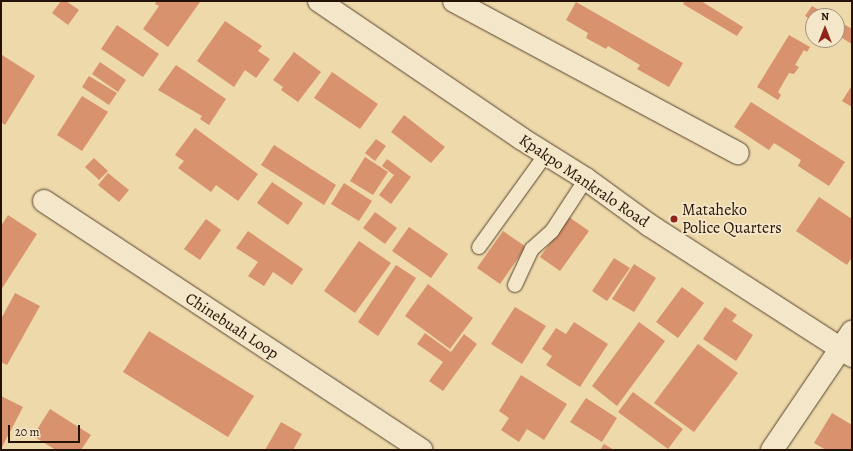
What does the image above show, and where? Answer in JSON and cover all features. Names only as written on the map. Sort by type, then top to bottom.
[{"type":"street","name":"Kpakpo Mankralo Road","points":[[319,1],[546,154],[586,179],[649,224],[848,345]]},
{"type":"street","points":[[454,1],[738,153]]},
{"type":"street","name":"Chinebuah Loop","points":[[44,201],[421,450]]},
{"type":"street","points":[[772,450],[848,345]]},
{"type":"lane","points":[[479,247],[546,154]]},
{"type":"lane","points":[[515,285],[532,249],[552,231],[586,179]]},
{"type":"building","points":[[61,1],[66,1],[79,10],[68,25],[52,13]]},
{"type":"building","points":[[157,1],[200,2],[168,47],[143,29],[159,6],[155,4]]},
{"type":"building","points":[[685,1],[701,1],[743,27],[737,36],[683,4]]},
{"type":"building","points":[[576,2],[683,63],[669,87],[637,69],[640,65],[608,46],[606,49],[586,38],[588,33],[566,20]]},
{"type":"building","points":[[225,21],[262,46],[258,51],[270,59],[256,78],[245,70],[234,87],[197,61]]},
{"type":"building","points":[[117,25],[159,54],[143,77],[101,49]]},
{"type":"building","points":[[845,25],[852,29],[852,44],[845,40]]},
{"type":"building","points":[[789,35],[805,44],[805,48],[809,48],[807,52],[804,50],[795,65],[799,67],[794,74],[789,73],[778,92],[781,95],[778,100],[757,87]]},
{"type":"building","points":[[294,52],[321,72],[298,102],[281,90],[283,87],[273,80]]},
{"type":"building","points":[[2,55],[35,76],[5,125],[1,122]]},
{"type":"building","points":[[100,62],[126,80],[118,92],[92,74]]},
{"type":"building","points":[[176,65],[226,99],[209,125],[200,119],[202,116],[158,90]]},
{"type":"building","points":[[332,72],[378,104],[360,129],[314,98]]},
{"type":"building","points":[[89,76],[117,93],[109,105],[82,87]]},
{"type":"building","points":[[851,87],[852,88],[852,107],[842,101]]},
{"type":"building","points":[[82,96],[108,112],[82,151],[57,135]]},
{"type":"building","points":[[751,102],[845,162],[829,186],[798,166],[801,160],[774,143],[769,150],[734,127]]},
{"type":"building","points":[[404,115],[445,147],[431,163],[391,132]]},
{"type":"building","points":[[195,128],[258,174],[238,201],[216,185],[211,192],[178,168],[184,161],[175,155]]},
{"type":"building","points":[[376,139],[386,146],[375,161],[365,153]]},
{"type":"building","points":[[274,145],[336,185],[324,205],[261,165]]},
{"type":"building","points":[[365,157],[388,172],[373,195],[350,181]]},
{"type":"building","points":[[94,158],[108,171],[99,180],[85,167]]},
{"type":"building","points":[[387,159],[411,177],[391,204],[379,195],[394,175],[382,166]]},
{"type":"building","points":[[108,173],[129,190],[119,202],[98,185]]},
{"type":"building","points":[[272,182],[303,203],[288,225],[257,203]]},
{"type":"building","points":[[344,183],[372,201],[359,221],[331,204]]},
{"type":"building","points":[[819,197],[852,219],[852,257],[847,265],[796,231]]},
{"type":"building","points":[[375,212],[397,228],[385,244],[363,228]]},
{"type":"building","points":[[8,215],[37,234],[1,290],[1,226]]},
{"type":"building","points":[[569,217],[589,231],[560,271],[540,257]]},
{"type":"building","points":[[206,219],[221,230],[200,260],[184,249]]},
{"type":"building","points":[[409,227],[448,254],[431,278],[392,251]]},
{"type":"building","points":[[248,231],[303,269],[292,285],[273,272],[264,286],[248,276],[258,262],[236,248]]},
{"type":"building","points":[[503,231],[526,247],[500,284],[477,268]]},
{"type":"building","points":[[359,241],[391,263],[355,313],[324,291]]},
{"type":"building","points":[[614,258],[630,268],[607,301],[592,291]]},
{"type":"building","points":[[634,264],[656,278],[634,312],[612,299]]},
{"type":"building","points":[[396,265],[416,278],[378,336],[358,322]]},
{"type":"building","points":[[428,284],[473,318],[450,349],[405,316]]},
{"type":"building","points":[[682,287],[704,303],[678,338],[656,322]]},
{"type":"building","points":[[15,293],[40,306],[7,365],[1,362],[1,319]]},
{"type":"building","points":[[515,307],[546,326],[522,364],[491,344]]},
{"type":"building","points":[[725,307],[737,315],[732,321],[753,335],[736,361],[703,339]]},
{"type":"building","points":[[574,322],[608,344],[580,387],[546,365],[552,356],[542,349],[556,328],[566,334]]},
{"type":"building","points":[[639,322],[665,341],[617,406],[592,386]]},
{"type":"building","points":[[149,331],[254,396],[228,437],[123,372]]},
{"type":"building","points":[[425,333],[451,352],[464,334],[477,344],[443,391],[429,381],[443,362],[417,344]]},
{"type":"building","points":[[698,344],[738,373],[694,432],[654,403]]},
{"type":"building","points":[[521,375],[567,404],[544,440],[527,429],[519,442],[501,430],[509,418],[499,411]]},
{"type":"building","points":[[633,392],[683,429],[668,449],[618,412]]},
{"type":"building","points":[[1,396],[23,407],[1,449]]},
{"type":"building","points":[[586,398],[617,418],[602,442],[570,422]]},
{"type":"building","points":[[50,409],[91,435],[81,450],[56,450],[33,436]]},
{"type":"building","points":[[832,413],[852,425],[852,450],[826,450],[814,443]]},
{"type":"building","points":[[281,422],[302,434],[293,450],[265,450]]},
{"type":"building","points":[[604,444],[614,450],[600,450]]},
{"type":"place","name":"Mataheko Police Quarters","points":[[674,219]]}]
